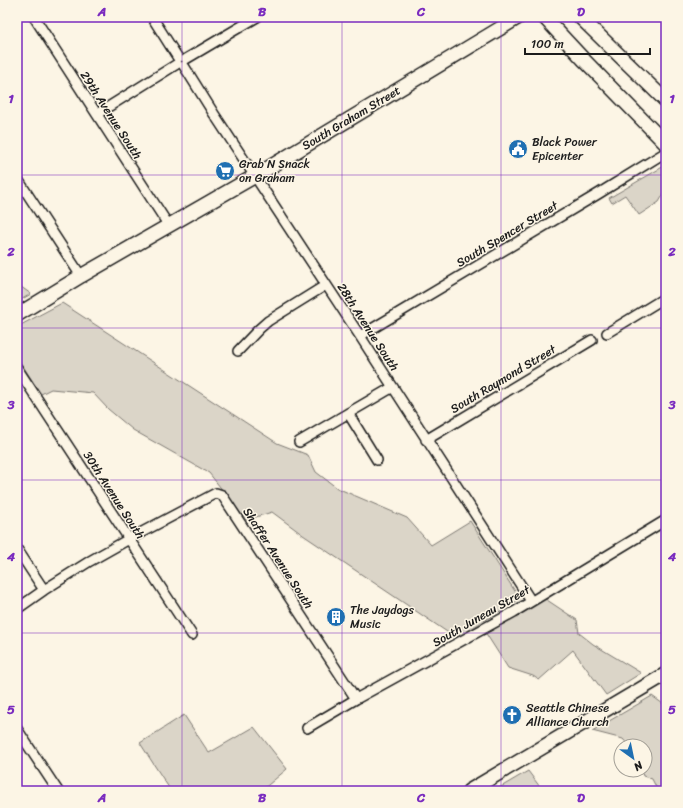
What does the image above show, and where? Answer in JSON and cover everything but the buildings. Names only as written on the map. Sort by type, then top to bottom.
[{"type":"street","name":"29th Avenue South","points":[[34,17],[168,226]]},
{"type":"street","name":"28th Avenue South","points":[[152,17],[531,601]]},
{"type":"street","points":[[97,114],[257,17]]},
{"type":"street","name":"South Graham Street","points":[[17,315],[81,276],[255,176],[519,17]]},
{"type":"street","points":[[544,17],[666,144]]},
{"type":"street","points":[[580,17],[666,101]]},
{"type":"street","name":"South Spencer Street","points":[[360,336],[592,198],[666,152]]},
{"type":"street","points":[[17,178],[81,276]]},
{"type":"street","points":[[238,351],[268,321],[326,285]]},
{"type":"street","points":[[607,333],[666,297]]},
{"type":"street","name":"South Raymond Street","points":[[426,440],[592,340]]},
{"type":"street","name":"30th Avenue South","points":[[17,368],[192,635]]},
{"type":"street","points":[[299,442],[392,387]]},
{"type":"street","points":[[348,413],[377,460]]},
{"type":"street","name":"Shaffer Avenue South","points":[[129,539],[216,493],[222,495],[356,700]]},
{"type":"street","name":"South Juneau Street","points":[[307,728],[464,640],[666,520]]},
{"type":"street","points":[[17,609],[90,561],[129,539]]},
{"type":"street","points":[[17,549],[44,590]]},
{"type":"street","points":[[469,791],[666,674]]},
{"type":"street","points":[[17,729],[58,791]]},
{"type":"shaded area","points":[[666,165],[666,190],[659,202],[639,215],[625,195],[612,203],[609,198]]},
{"type":"shaded area","points":[[17,284],[31,294],[17,302]]},
{"type":"shaded area","points":[[62,303],[277,443],[308,455],[316,472],[337,488],[407,518],[431,545],[470,521],[520,599],[456,638],[303,535],[272,512],[246,520],[209,473],[133,430],[108,409],[93,393],[51,389],[41,394],[17,357],[17,327]]},
{"type":"shaded area","points":[[544,598],[577,620],[579,633],[593,644],[641,673],[606,695],[573,650],[539,680],[533,676],[508,668],[485,632]]},
{"type":"shaded area","points":[[652,696],[666,706],[666,791],[658,791],[652,779],[649,778],[653,778],[653,738],[619,738],[592,731]]},
{"type":"shaded area","points":[[184,715],[209,753],[254,727],[287,769],[261,791],[171,791],[140,743]]},
{"type":"shaded area","points":[[528,771],[543,791],[494,791]]},
{"type":"place","name":"Black Power Epicenter","points":[[518,149]]},
{"type":"place","name":"Grab N Snack on Graham","points":[[225,171]]},
{"type":"place","name":"The Jaydogs Music","points":[[336,617]]},
{"type":"place","name":"Seattle Chinese Alliance Church","points":[[512,715]]}]
